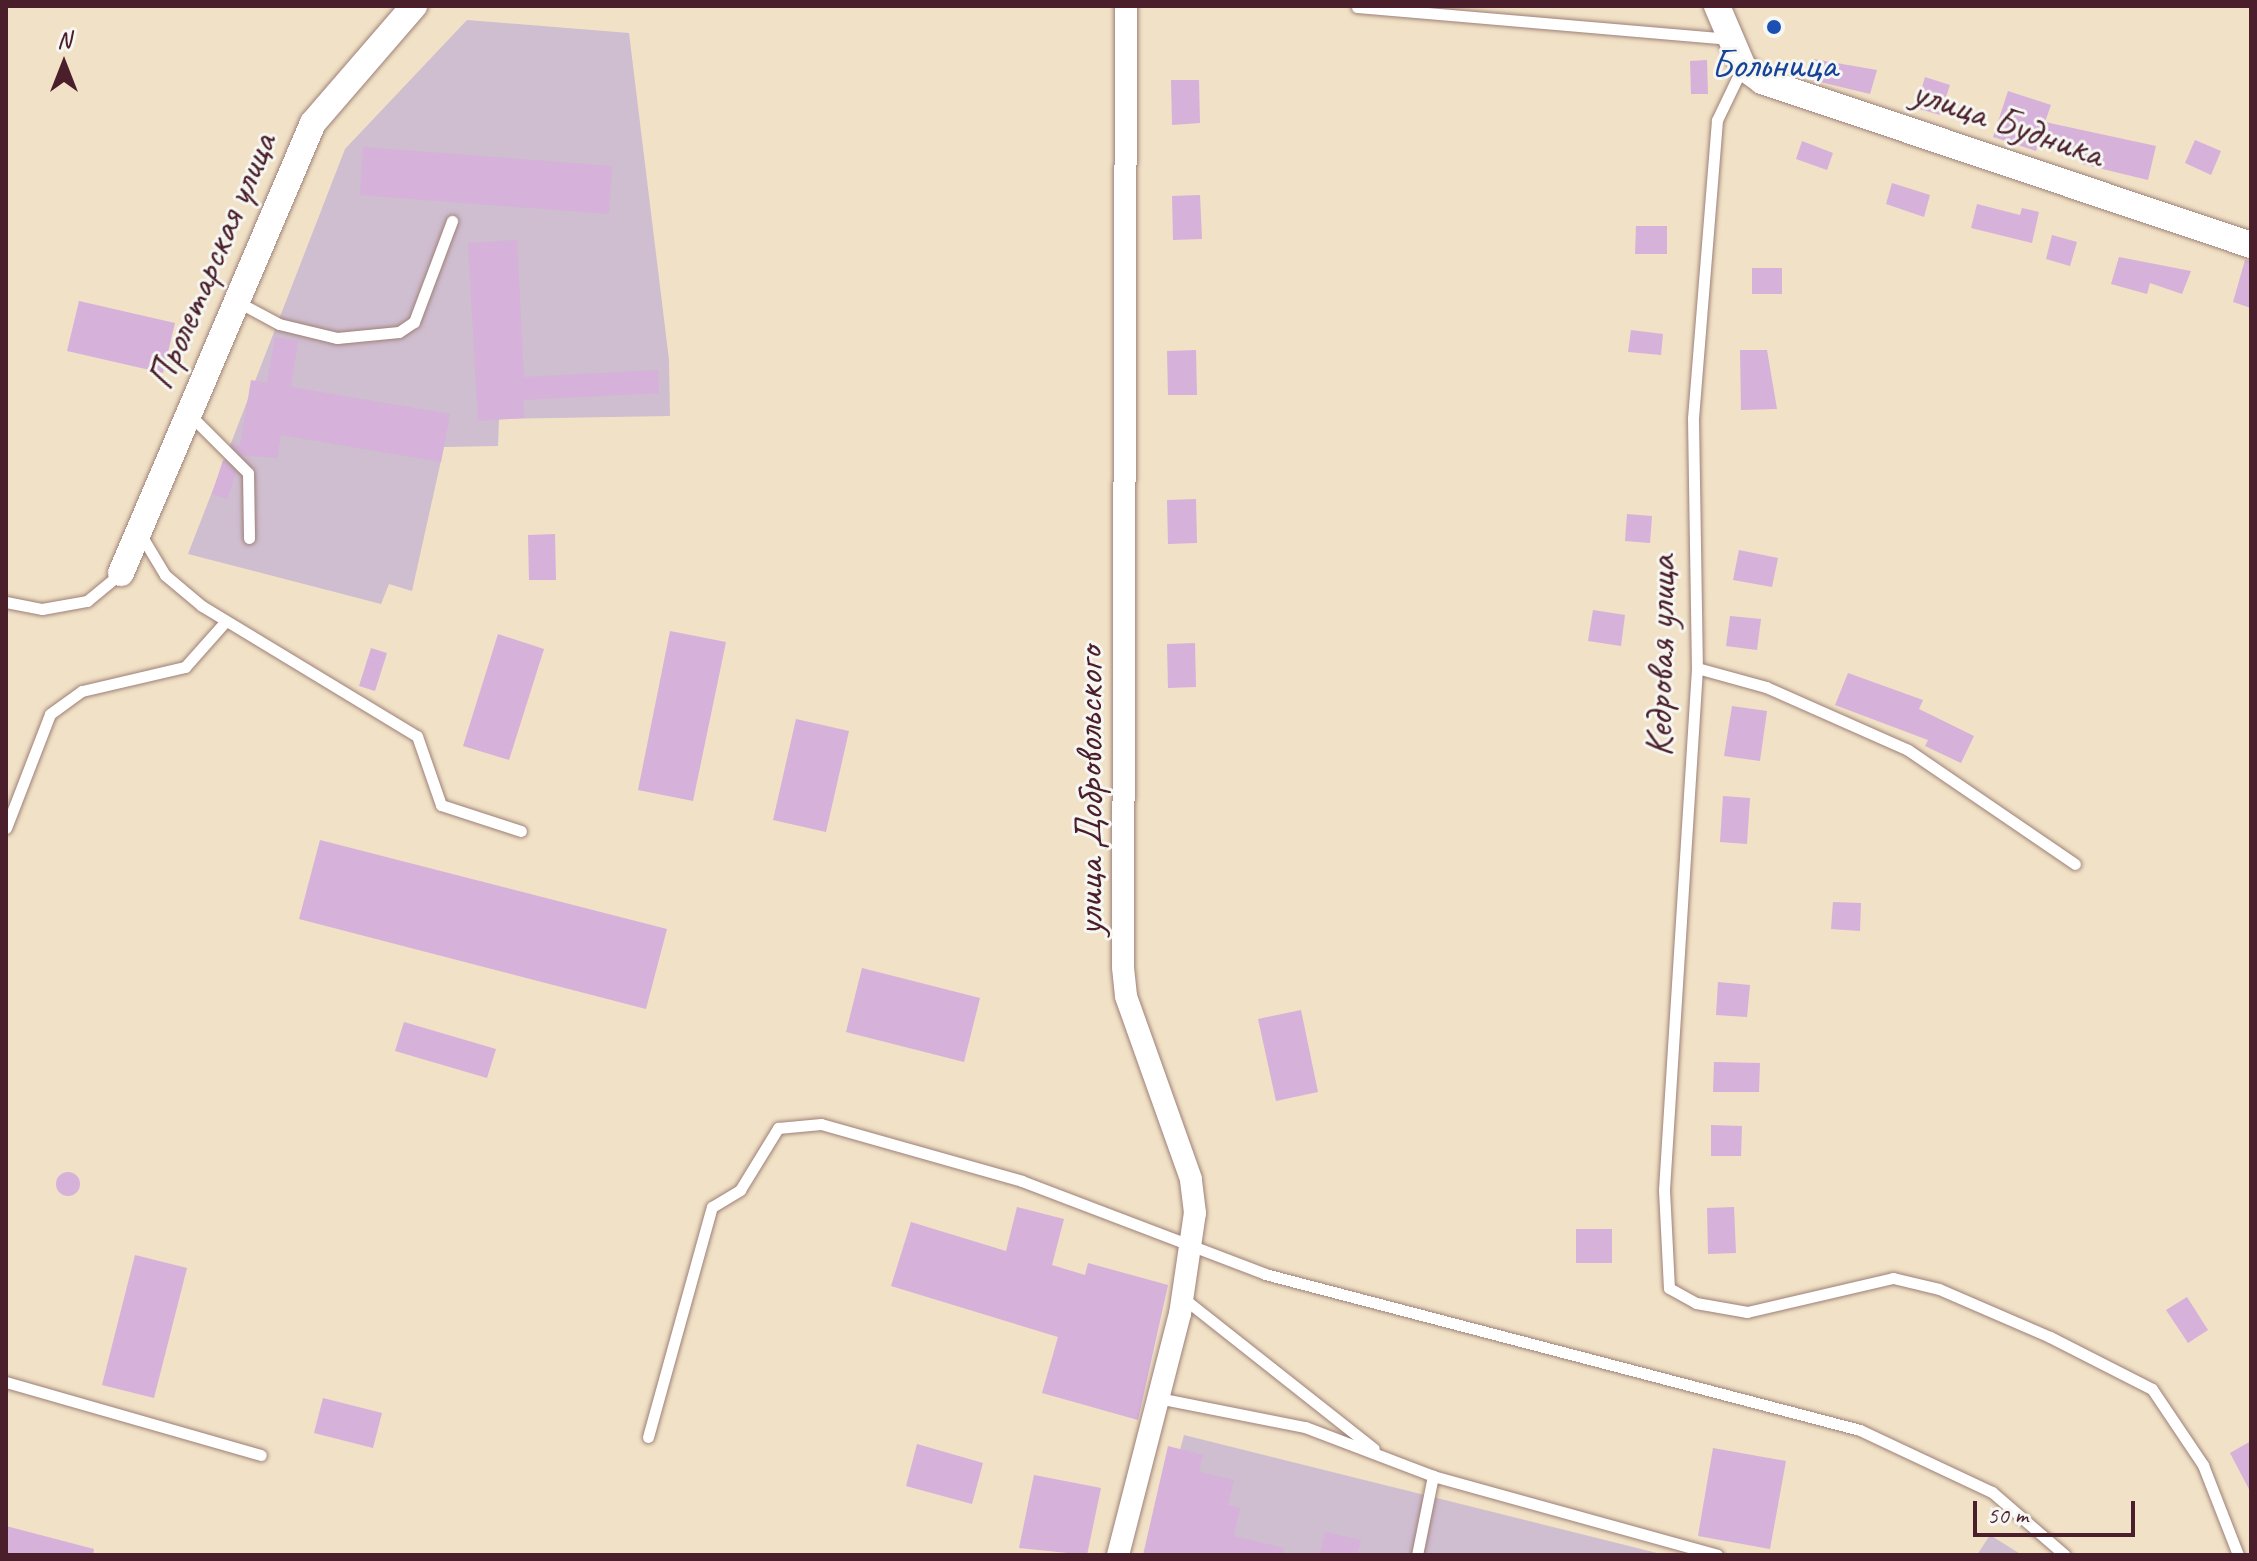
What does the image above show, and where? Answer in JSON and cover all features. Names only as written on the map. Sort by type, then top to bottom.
[{"type":"street","name":"Пролетарская улица","points":[[121,573],[240,303],[313,123],[414,6]]},
{"type":"street","name":"улица Добровольского","points":[[1118,1555],[1194,1248],[1191,1179],[1126,996],[1123,967],[1126,6]]},
{"type":"street","points":[[1717,6],[1728,39],[1743,67]]},
{"type":"street","name":"улица Будника","points":[[1743,67],[1762,81],[2251,245]]},
{"type":"lane","points":[[1357,7],[1728,39]]},
{"type":"lane","name":"Кедровая улица","points":[[1743,67],[1717,120],[1708,187],[1693,418],[1697,668],[1666,1253],[1669,1288],[1696,1303],[1747,1312],[1893,1278],[1939,1289],[2152,1389],[2203,1465],[2238,1555]]},
{"type":"lane","points":[[240,303],[279,324],[337,338],[399,332],[414,322],[452,221]]},
{"type":"lane","points":[[189,413],[248,473],[249,538]]},
{"type":"lane","points":[[139,531],[165,575],[225,622],[417,736],[441,805],[521,831]]},
{"type":"lane","points":[[6,602],[42,609],[87,601],[121,573]]},
{"type":"lane","points":[[6,828],[50,714],[82,691],[185,667],[225,622]]},
{"type":"lane","points":[[1697,668],[1766,687],[1908,750],[2075,864]]},
{"type":"lane","points":[[648,1437],[704,1222],[712,1207],[740,1190],[778,1128],[821,1124],[902,1143],[1265,1274],[1860,1430],[1992,1492],[2065,1555]]},
{"type":"lane","points":[[1183,1298],[1384,1457]]},
{"type":"lane","points":[[6,1382],[261,1455]]},
{"type":"lane","points":[[1158,1398],[1305,1427],[1433,1476],[1717,1555]]},
{"type":"lane","points":[[1417,1555],[1433,1476]]},
{"type":"shaded area","points":[[467,20],[629,33],[669,360],[670,416],[499,419],[498,446],[444,447],[412,591],[389,584],[381,604],[188,554],[345,149]]},
{"type":"shaded area","points":[[1184,1435],[1665,1555],[1152,1555]]},
{"type":"shaded area","points":[[1990,1535],[2022,1555],[1977,1555]]},
{"type":"building","points":[[1813,59],[1877,70],[1870,94],[1808,79]]},
{"type":"building","points":[[1707,60],[1708,94],[1691,94],[1690,61]]},
{"type":"building","points":[[1925,77],[1950,85],[1940,115],[1916,108]]},
{"type":"building","points":[[1171,80],[1199,80],[1200,123],[1172,125]]},
{"type":"building","points":[[2008,91],[2051,105],[2045,122],[2156,146],[2148,180],[2082,164],[2085,154],[2039,141],[2036,151],[1993,137]]},
{"type":"building","points":[[2195,140],[2221,151],[2211,175],[2185,163]]},
{"type":"building","points":[[1802,141],[1833,153],[1827,170],[1796,159]]},
{"type":"building","points":[[363,147],[612,166],[609,214],[360,195]]},
{"type":"building","points":[[1892,183],[1930,195],[1924,217],[1886,204]]},
{"type":"building","points":[[1200,195],[1202,239],[1173,240],[1172,196]]},
{"type":"building","points":[[1977,204],[2020,215],[2022,208],[2039,212],[2032,243],[1971,228]]},
{"type":"building","points":[[1636,226],[1667,226],[1667,254],[1635,254]]},
{"type":"building","points":[[2052,235],[2077,242],[2070,266],[2046,259]]},
{"type":"building","points":[[517,240],[524,377],[658,370],[659,393],[523,400],[524,418],[478,421],[468,243]]},
{"type":"building","points":[[2119,257],[2191,271],[2182,294],[2150,283],[2147,294],[2111,284]]},
{"type":"building","points":[[2245,260],[2251,261],[2251,308],[2233,302]]},
{"type":"building","points":[[1752,268],[1782,268],[1782,294],[1752,294]]},
{"type":"building","points":[[79,301],[175,323],[163,373],[67,351]]},
{"type":"building","points":[[1631,330],[1663,334],[1661,355],[1628,352]]},
{"type":"building","points":[[275,337],[298,341],[291,387],[450,414],[441,462],[281,435],[277,458],[242,455],[230,443],[240,446],[251,380],[267,383]]},
{"type":"building","points":[[1196,350],[1197,395],[1168,395],[1167,351]]},
{"type":"building","points":[[1740,350],[1767,350],[1777,409],[1741,410]]},
{"type":"building","points":[[223,460],[236,473],[227,499],[212,494]]},
{"type":"building","points":[[1196,499],[1197,543],[1168,544],[1167,500]]},
{"type":"building","points":[[1627,514],[1652,516],[1650,543],[1625,541]]},
{"type":"building","points":[[555,534],[556,580],[529,580],[528,535]]},
{"type":"building","points":[[1739,550],[1778,558],[1772,587],[1733,580]]},
{"type":"building","points":[[1593,610],[1625,615],[1621,646],[1588,641]]},
{"type":"building","points":[[1730,616],[1761,619],[1757,650],[1726,646]]},
{"type":"building","points":[[670,631],[726,642],[693,801],[638,790]]},
{"type":"building","points":[[498,634],[544,649],[509,760],[463,746]]},
{"type":"building","points":[[1195,643],[1196,687],[1168,688],[1167,644]]},
{"type":"building","points":[[371,648],[387,653],[375,691],[359,686]]},
{"type":"building","points":[[1848,673],[1923,700],[1919,709],[1974,736],[1961,763],[1925,746],[1928,740],[1835,705]]},
{"type":"building","points":[[1732,706],[1767,711],[1760,761],[1724,756]]},
{"type":"building","points":[[796,719],[849,731],[826,832],[773,820]]},
{"type":"building","points":[[1723,796],[1750,798],[1747,844],[1720,842]]},
{"type":"building","points":[[320,840],[667,929],[646,1009],[299,919]]},
{"type":"building","points":[[1833,902],[1861,903],[1860,931],[1831,929]]},
{"type":"building","points":[[862,968],[980,998],[964,1062],[846,1032]]},
{"type":"building","points":[[1718,982],[1750,985],[1747,1017],[1716,1015]]},
{"type":"building","points":[[1301,1010],[1318,1092],[1276,1101],[1258,1019]]},
{"type":"building","points":[[404,1022],[496,1049],[487,1078],[395,1051]]},
{"type":"building","points":[[1714,1062],[1760,1063],[1759,1092],[1713,1092]]},
{"type":"building","points":[[1711,1125],[1742,1126],[1741,1156],[1711,1156]]},
{"type":"building","points":[[68,1172],[76,1176],[80,1184],[76,1192],[68,1196],[60,1192],[56,1184],[60,1176]]},
{"type":"building","points":[[1017,1207],[1064,1219],[1052,1265],[1085,1275],[1088,1263],[1168,1285],[1138,1420],[1042,1393],[1058,1337],[891,1286],[911,1222],[1006,1251]]},
{"type":"building","points":[[1734,1207],[1736,1253],[1708,1254],[1707,1208]]},
{"type":"building","points":[[1576,1229],[1612,1229],[1612,1263],[1576,1263]]},
{"type":"building","points":[[135,1255],[187,1268],[154,1398],[102,1385]]},
{"type":"building","points":[[2187,1297],[2208,1330],[2188,1343],[2166,1310]]},
{"type":"building","points":[[323,1398],[382,1413],[373,1448],[314,1433]]},
{"type":"building","points":[[2251,1441],[2251,1493],[2230,1453]]},
{"type":"building","points":[[917,1444],[983,1463],[972,1504],[906,1486]]},
{"type":"building","points":[[1168,1446],[1203,1455],[1199,1472],[1234,1480],[1228,1505],[1240,1508],[1234,1536],[1284,1548],[1283,1555],[1143,1555]]},
{"type":"building","points":[[1713,1448],[1786,1461],[1770,1549],[1698,1536]]},
{"type":"building","points":[[1034,1475],[1101,1488],[1087,1555],[1019,1548]]},
{"type":"building","points":[[6,1526],[94,1549],[93,1555],[6,1555]]},
{"type":"building","points":[[1325,1532],[1361,1540],[1357,1555],[1320,1555]]},
{"type":"place","name":"Больница","points":[[1774,27]]}]
